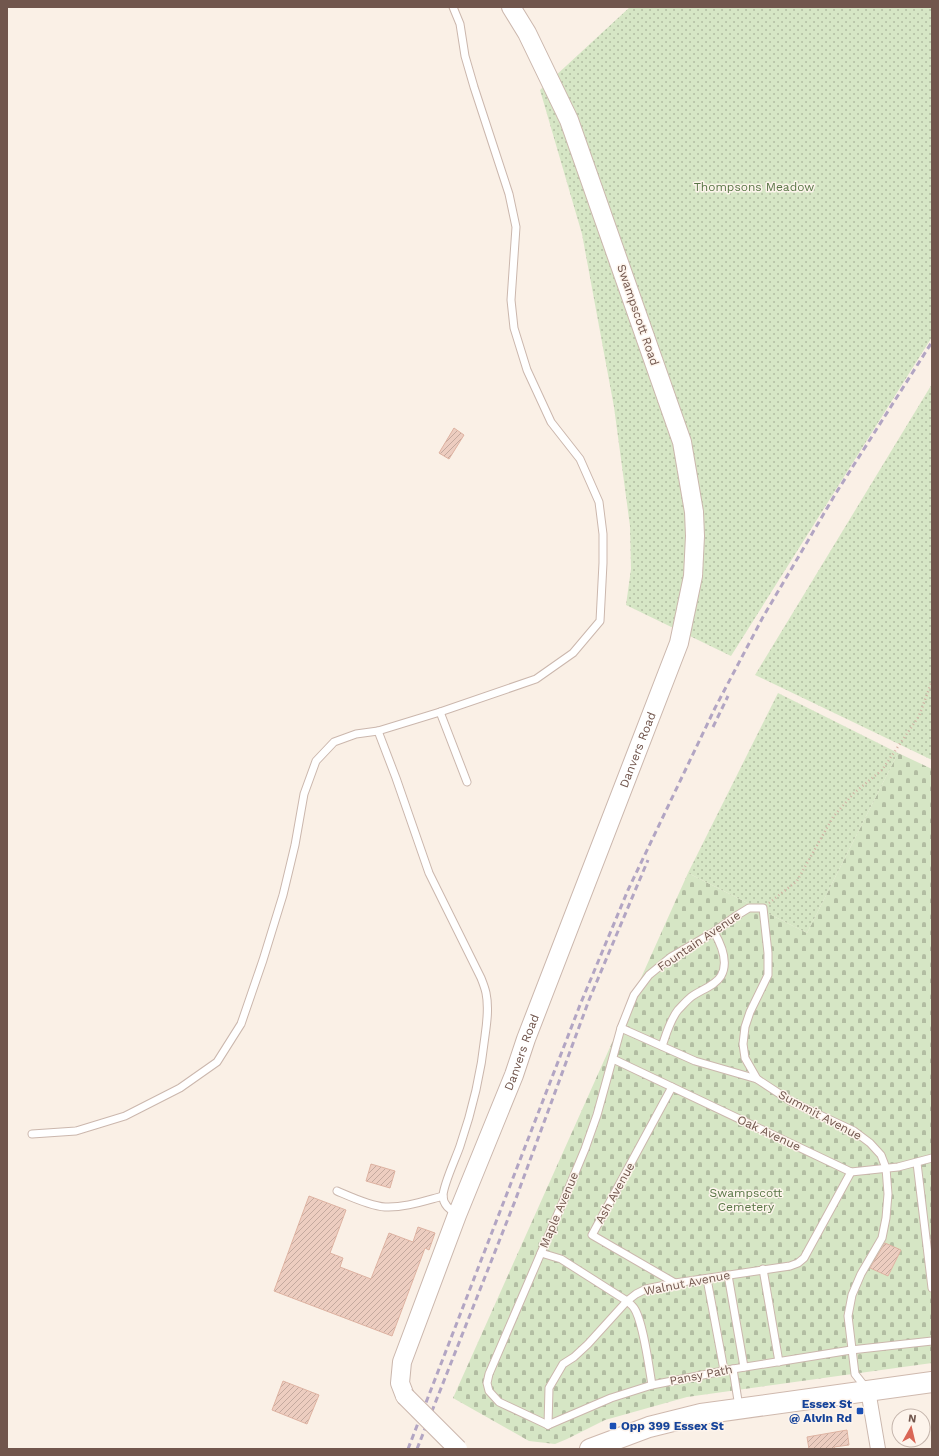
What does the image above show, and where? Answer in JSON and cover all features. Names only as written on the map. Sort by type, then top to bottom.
[{"type":"main road","points":[[590,1449],[622,1436],[701,1414],[932,1382]]},
{"type":"street","name":"Swampscott Road","points":[[511,7],[527,34],[569,120],[682,442],[694,512],[695,536],[693,576],[680,639]]},
{"type":"street","name":"Danvers Road","points":[[458,1449],[405,1396],[400,1383],[402,1362],[457,1215],[514,1075],[526,1039],[659,697],[680,639]]},
{"type":"street","points":[[868,1390],[878,1449]]},
{"type":"lane","points":[[32,1134],[76,1131],[125,1116],[180,1088],[217,1062],[241,1024],[283,895],[295,845],[304,794],[316,761],[334,742],[356,734],[378,731],[440,712],[536,679],[573,653],[600,621],[603,534],[599,502],[580,459],[551,422],[527,370],[514,328],[511,300],[516,227],[509,194],[474,87],[465,56],[460,24],[453,7]]},
{"type":"lane","points":[[440,712],[467,782]]},
{"type":"lane","points":[[378,731],[429,873],[481,978],[486,993],[486,1026],[474,1098],[465,1132],[445,1184],[443,1196],[444,1203],[457,1215]]},
{"type":"lane","name":"Fountain Avenue","points":[[621,1028],[634,995],[650,975],[671,957],[714,932],[749,908],[763,908]]},
{"type":"lane","name":"Summit Avenue","points":[[763,908],[768,953],[768,975],[750,1012],[745,1027],[743,1044],[745,1058],[757,1079],[792,1102],[854,1131],[870,1143],[881,1155],[886,1168],[888,1194],[886,1218],[882,1238],[861,1274],[852,1295],[848,1316],[855,1374],[868,1390]]},
{"type":"lane","points":[[662,1046],[668,1028],[677,1012],[692,996],[720,976],[724,968],[724,954],[720,942],[714,932]]},
{"type":"lane","points":[[621,1028],[695,1061],[757,1079]]},
{"type":"lane","name":"Maple Avenue","points":[[548,1425],[499,1402],[489,1391],[487,1383],[489,1374],[541,1253],[597,1115],[621,1028]]},
{"type":"lane","name":"Oak Avenue","points":[[613,1059],[851,1172]]},
{"type":"lane","name":"Ash Avenue","points":[[672,1087],[592,1235],[675,1284]]},
{"type":"lane","points":[[851,1172],[898,1167],[932,1158]]},
{"type":"lane","points":[[917,1163],[932,1288]]},
{"type":"lane","name":"Walnut Avenue","points":[[548,1425],[549,1388],[554,1378],[563,1364],[574,1357],[588,1344],[627,1301],[646,1289],[763,1269],[790,1266],[798,1263],[804,1258],[851,1172]]},
{"type":"lane","points":[[337,1191],[362,1201],[384,1207],[407,1205],[443,1196]]},
{"type":"lane","points":[[541,1253],[561,1259],[634,1307],[638,1317],[652,1385]]},
{"type":"lane","points":[[763,1269],[779,1362]]},
{"type":"lane","points":[[728,1275],[744,1367]]},
{"type":"lane","points":[[707,1279],[724,1370]]},
{"type":"lane","name":"Pansy Path","points":[[548,1425],[611,1398],[652,1385],[724,1370],[851,1350],[932,1341]]},
{"type":"lane","points":[[734,1369],[739,1409]]},
{"type":"path","points":[[763,908],[797,881],[833,817],[854,793],[882,770],[919,716],[932,681]]},
{"type":"green space","name":"Thompsons Meadow","points":[[630,7],[932,7],[932,337],[731,656],[626,605],[631,569],[630,526],[614,407],[582,234],[540,90]]},
{"type":"green space","points":[[932,384],[932,760],[755,675]]},
{"type":"green space","points":[[778,693],[898,753],[807,933],[688,873]]},
{"type":"green space","name":"Swampscott Cemetery","points":[[898,753],[932,769],[932,1363],[687,1397],[605,1420],[555,1444],[529,1441],[453,1398],[688,873],[807,933]]},
{"type":"building","points":[[454,428],[464,435],[449,459],[439,453]]},
{"type":"building","points":[[371,1164],[395,1171],[390,1188],[366,1181]]},
{"type":"building","points":[[309,1196],[346,1210],[330,1253],[343,1258],[340,1267],[371,1279],[389,1233],[413,1242],[418,1227],[435,1233],[429,1250],[425,1248],[392,1336],[274,1291]]},
{"type":"building","points":[[885,1243],[901,1250],[888,1276],[870,1268]]},
{"type":"building","points":[[283,1381],[319,1395],[307,1424],[272,1410]]},
{"type":"building","points":[[847,1430],[849,1445],[834,1447],[835,1449],[809,1449],[807,1437]]},
{"type":"railway","points":[[408,1449],[580,1005],[628,890],[715,708],[763,617],[836,493],[932,342]]},
{"type":"railway","points":[[713,727],[728,696]]},
{"type":"railway","points":[[417,1449],[515,1201],[589,1000],[648,860]]},
{"type":"place","name":"Essex St @ Alvin Rd","points":[[860,1411]]},
{"type":"place","name":"Opp 399 Essex St","points":[[613,1426]]}]
